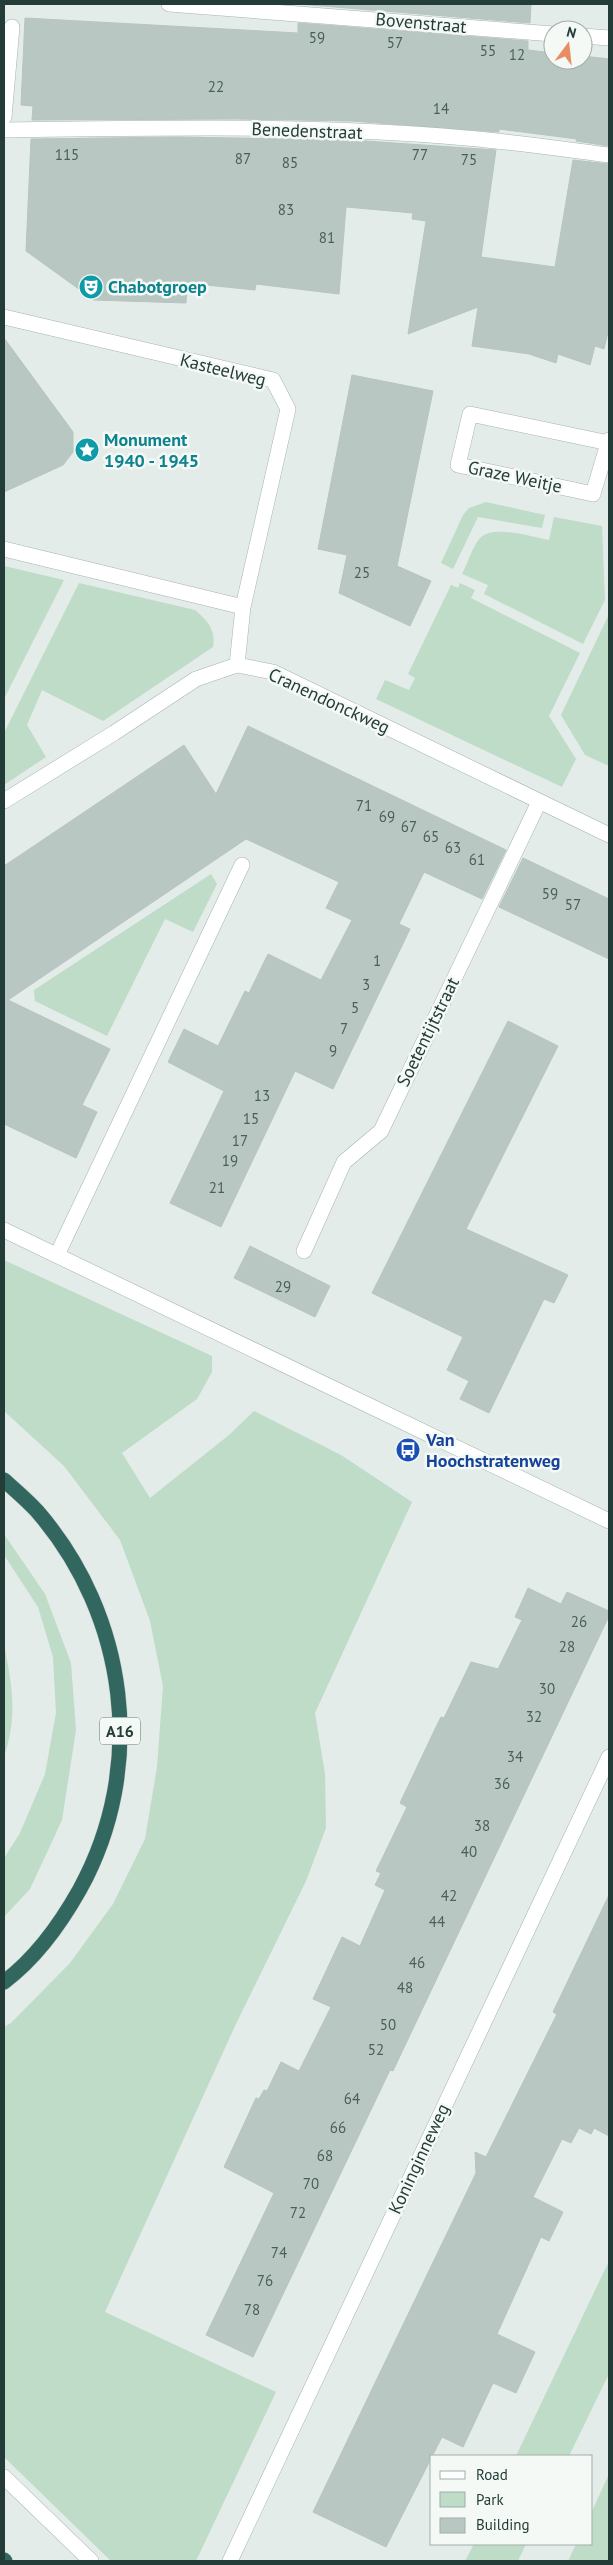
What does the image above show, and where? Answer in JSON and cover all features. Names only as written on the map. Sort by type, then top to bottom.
[{"type":"highway","name":"A16","points":[[4,1480],[37,1511],[74,1563],[101,1617],[116,1672],[121,1728],[115,1800],[96,1858],[61,1923],[15,1973],[4,1982]]},
{"type":"street","name":"Bovenstraat","points":[[169,4],[543,33]]},
{"type":"street","points":[[4,117],[12,27]]},
{"type":"street","points":[[593,37],[609,38]]},
{"type":"street","name":"Benedenstraat","points":[[4,130],[215,128],[343,131],[466,138],[609,155]]},
{"type":"street","name":"Kasteelweg","points":[[4,317],[273,380],[288,409],[243,607],[237,665]]},
{"type":"street","name":"Graze Weitje","points":[[470,414],[609,442],[593,494],[458,465],[470,414]]},
{"type":"street","points":[[4,549],[243,607]]},
{"type":"street","name":"Cranendonckweg","points":[[4,801],[114,734],[196,679],[237,665],[273,672],[609,835]]},
{"type":"street","name":"Soetentijtstraat","points":[[304,1251],[344,1162],[381,1131],[539,802]]},
{"type":"street","points":[[57,1255],[242,865]]},
{"type":"street","points":[[4,1230],[609,1521]]},
{"type":"street","name":"Koninginneweg","points":[[230,2561],[609,1757]]},
{"type":"street","points":[[4,2477],[91,2561]]},
{"type":"green space","points":[[486,502],[545,515],[542,528],[478,517],[453,569],[441,563],[463,515],[469,508]]},
{"type":"green space","points":[[554,517],[602,526],[605,600],[583,644],[484,594],[488,585],[462,574],[475,546],[480,538],[486,534],[503,532],[549,540]]},
{"type":"green space","points":[[4,566],[64,580],[4,699]]},
{"type":"green space","points":[[79,583],[195,610],[210,626],[214,641],[213,647],[103,721],[42,690],[27,725],[46,757],[4,785],[4,733]]},
{"type":"green space","points":[[460,583],[475,590],[471,598],[580,653],[549,716],[576,759],[562,787],[376,699],[385,680],[409,690],[415,678],[408,674],[451,585],[458,588]]},
{"type":"green space","points":[[609,614],[609,766],[585,755],[561,715]]},
{"type":"green space","points":[[211,874],[217,884],[193,932],[165,919],[107,1036],[35,1001],[34,990]]},
{"type":"green space","points":[[4,1260],[212,1356],[212,1372],[197,1399],[122,1453],[150,1498],[229,1435],[254,1411],[341,1455],[412,1502],[315,1713],[325,1774],[326,1828],[306,1881],[235,2026],[105,2312],[276,2392],[196,2561],[111,2561],[4,2457],[4,2027],[11,2023],[70,1963],[113,1904],[145,1839],[157,1767],[163,1686],[150,1621],[120,1540],[64,1466],[4,1411]]},
{"type":"green space","points":[[4,1534],[45,1594],[71,1663],[76,1730],[62,1820],[30,1889],[4,1917],[4,1858],[20,1833],[45,1774],[56,1713],[53,1657],[38,1607],[4,1555]]},
{"type":"green space","points":[[4,1644],[11,1687],[12,1714],[11,1728],[4,1757]]},
{"type":"green space","points":[[609,2261],[609,2374],[569,2455],[516,2455]]},
{"type":"green space","points":[[609,2474],[609,2561],[568,2561],[576,2545],[593,2545],[593,2509]]},
{"type":"green space","points":[[473,2545],[526,2545],[518,2561],[465,2561]]},
{"type":"building","points":[[298,4],[531,4],[530,23]]},
{"type":"building","points":[[25,18],[298,33],[298,23],[528,41],[528,50],[543,52],[543,70],[593,70],[593,57],[609,59],[609,146],[576,141],[577,139],[499,129],[499,132],[351,121],[236,119],[32,120],[33,106],[21,105]]},
{"type":"building","points":[[178,137],[351,140],[496,150],[481,257],[555,267],[573,160],[609,164],[609,328],[604,349],[595,346],[590,365],[558,354],[556,363],[529,354],[472,346],[478,307],[408,334],[426,221],[412,219],[413,213],[346,207],[339,294],[256,284],[255,290],[187,283],[186,303],[94,300],[26,251],[31,139]]},
{"type":"building","points":[[4,338],[73,432],[73,452],[63,465],[4,492]]},
{"type":"building","points":[[352,375],[433,391],[397,566],[431,581],[410,626],[339,593],[347,555],[318,549]]},
{"type":"building","points":[[248,726],[506,850],[482,899],[424,872],[399,924],[410,929],[333,1089],[295,1071],[221,1227],[170,1203],[224,1091],[168,1062],[184,1029],[218,1046],[245,991],[249,993],[268,954],[321,980],[352,920],[326,908],[339,882],[246,839],[8,1000],[110,1049],[82,1105],[97,1112],[76,1158],[4,1124],[4,866],[184,745],[216,794]]},
{"type":"building","points":[[523,858],[609,899],[609,959],[499,907]]},
{"type":"building","points":[[508,1021],[558,1046],[466,1229],[568,1275],[554,1303],[544,1299],[489,1413],[460,1399],[469,1381],[447,1370],[463,1337],[372,1293]]},
{"type":"building","points":[[250,1246],[330,1286],[315,1317],[234,1278]]},
{"type":"building","points":[[528,1588],[561,1604],[567,1592],[609,1611],[609,1616],[393,2071],[390,2070],[253,2357],[206,2335],[274,2193],[224,2167],[256,2098],[259,2099],[264,2090],[267,2091],[281,2062],[299,2071],[331,2007],[313,1999],[342,1937],[360,1946],[385,1890],[375,1885],[381,1873],[376,1871],[407,1807],[400,1803],[435,1729],[441,1717],[444,1718],[471,1662],[498,1669],[522,1620],[515,1617]]},
{"type":"building","points":[[609,1895],[609,2136],[594,2128],[591,2134],[579,2128],[571,2143],[562,2139],[533,2197],[563,2212],[549,2241],[541,2237],[497,2334],[535,2352],[516,2393],[493,2383],[463,2447],[442,2437],[433,2455],[430,2455],[430,2461],[386,2547],[313,2512],[476,2173],[475,2152],[486,2157],[557,2014],[553,2012]]},
{"type":"place","name":"Chabotgroep","points":[[91,287]]},
{"type":"place","name":"Monument 1940 - 1945","points":[[87,450]]},
{"type":"place","name":"Van Hoochstratenweg","points":[[408,1450]]}]
